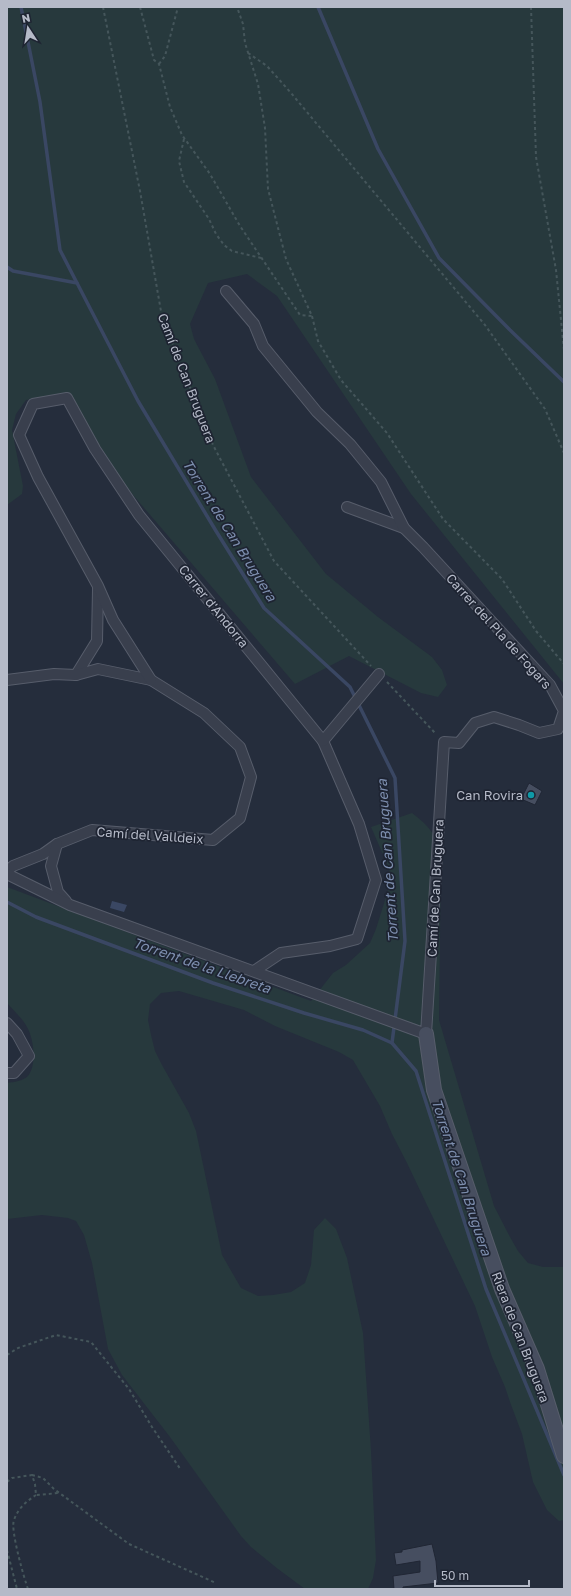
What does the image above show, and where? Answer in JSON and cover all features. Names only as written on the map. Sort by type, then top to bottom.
[{"type":"street","name":"Carrer del Pla de Fogars","points":[[226,291],[254,324],[263,346],[316,412],[350,444],[382,482],[404,528],[424,547],[550,685],[564,711],[558,729],[539,733],[494,717],[475,723],[459,743],[444,742]]},
{"type":"street","name":"Carrer d'Andorra","points":[[151,680],[113,620],[98,586],[38,477],[19,435],[33,404],[67,398],[95,449],[139,515],[324,741],[359,824],[376,880],[357,939],[330,946],[281,954],[254,971]]},
{"type":"street","name":"Carrer del Pla de Fogars","points":[[348,507],[404,528]]},
{"type":"street","name":"Carrer d'Andorra","points":[[76,675],[97,641],[98,586]]},
{"type":"street","name":"Camí del Valldeix","points":[[7,680],[54,674],[76,675],[98,669],[151,680],[204,713],[240,747],[251,777],[240,818],[213,840],[92,830],[57,844],[43,854],[14,866],[7,872]]},
{"type":"street","points":[[324,741],[379,674]]},
{"type":"street","name":"Camí de Can Bruguera","points":[[426,1034],[444,742]]},
{"type":"street","points":[[57,844],[52,866],[58,892],[70,905]]},
{"type":"street","points":[[7,872],[70,905],[426,1034]]},
{"type":"street","points":[[7,1022],[17,1034],[29,1056],[14,1073],[7,1073]]},
{"type":"street","name":"Riera de Can Bruguera","points":[[426,1034],[434,1090],[502,1289],[537,1369],[564,1456]]},
{"type":"path","name":"Camí de Can Bruguera","points":[[103,7],[140,190],[162,317],[213,445],[274,561],[444,742]]},
{"type":"path","points":[[140,7],[154,60],[159,64],[170,107],[184,139],[210,174],[240,226],[300,315],[312,316]]},
{"type":"path","points":[[159,64],[165,56],[178,7]]},
{"type":"path","points":[[238,7],[243,24],[248,53],[258,84],[266,128],[268,189],[286,259],[312,316],[318,341],[341,380],[386,433],[443,519],[502,579],[536,632],[564,664]]},
{"type":"path","points":[[531,7],[536,156],[556,270],[564,350]]},
{"type":"path","points":[[248,53],[267,66],[291,93],[485,325],[545,409],[564,453]]},
{"type":"path","points":[[184,139],[179,161],[184,182],[209,219],[216,234],[224,245],[232,251],[261,258]]},
{"type":"path","points":[[7,1355],[18,1348],[56,1335],[91,1342],[130,1389],[152,1427],[181,1470]]},
{"type":"path","points":[[32,1475],[36,1495]]},
{"type":"path","points":[[7,1482],[12,1478],[32,1475],[43,1478],[60,1493],[129,1544],[216,1583]]},
{"type":"path","points":[[28,1589],[15,1538],[13,1521],[23,1504],[36,1495],[60,1493]]},
{"type":"path","points":[[7,1550],[17,1589]]},
{"type":"shaded area","points":[[7,7],[564,7],[564,684],[411,494],[277,296],[247,274],[208,283],[190,324],[194,339],[215,379],[251,477],[326,574],[378,617],[432,657],[442,670],[447,685],[438,697],[421,693],[349,656],[295,684],[121,481],[65,394],[26,400],[16,414],[12,430],[23,486],[22,494],[7,505]]},
{"type":"shaded area","points":[[412,813],[428,827],[437,842],[441,857],[439,1020],[494,1206],[518,1251],[528,1263],[543,1267],[564,1267],[564,1520],[559,1521],[547,1510],[533,1482],[522,1434],[505,1387],[492,1357],[475,1306],[380,1106],[353,1060],[339,1052],[275,1026],[244,1010],[179,991],[161,993],[150,1004],[148,1020],[155,1051],[189,1113],[196,1131],[222,1255],[241,1288],[258,1296],[273,1295],[291,1292],[305,1283],[311,1265],[314,1230],[325,1218],[336,1229],[347,1258],[363,1333],[371,1451],[376,1560],[373,1578],[368,1589],[305,1589],[251,1547],[241,1536],[170,1437],[122,1375],[108,1349],[92,1263],[84,1235],[76,1221],[68,1218],[42,1215],[7,1219],[7,1083],[21,1080],[28,1076],[33,1065],[34,1052],[27,1027],[7,1003],[7,887],[311,1001],[333,973],[346,965],[370,943],[376,929],[390,884],[389,868],[371,827]]},
{"type":"water","points":[[112,901],[127,905],[124,912],[110,908]]},
{"type":"building","name":"Can Rovira","points":[[529,783],[542,791],[535,805],[521,799]]},
{"type":"building","points":[[432,1544],[436,1561],[438,1583],[403,1587],[403,1589],[394,1589],[393,1576],[420,1572],[420,1561],[396,1565],[394,1553]]},
{"type":"waterway","points":[[21,7],[40,102],[60,250],[77,283]]},
{"type":"waterway","points":[[318,7],[378,149],[439,258],[564,382]]},
{"type":"waterway","name":"Torrent de Can Bruguera","points":[[7,267],[13,271],[77,283],[138,401],[264,608],[350,687],[395,778],[405,941],[392,1043],[416,1071],[486,1289],[564,1475]]},
{"type":"waterway","name":"Torrent de la Llebreta","points":[[7,902],[36,917],[213,983],[304,1013],[363,1030],[392,1043]]},
{"type":"place","name":"Can Rovira","points":[[531,795]]}]
